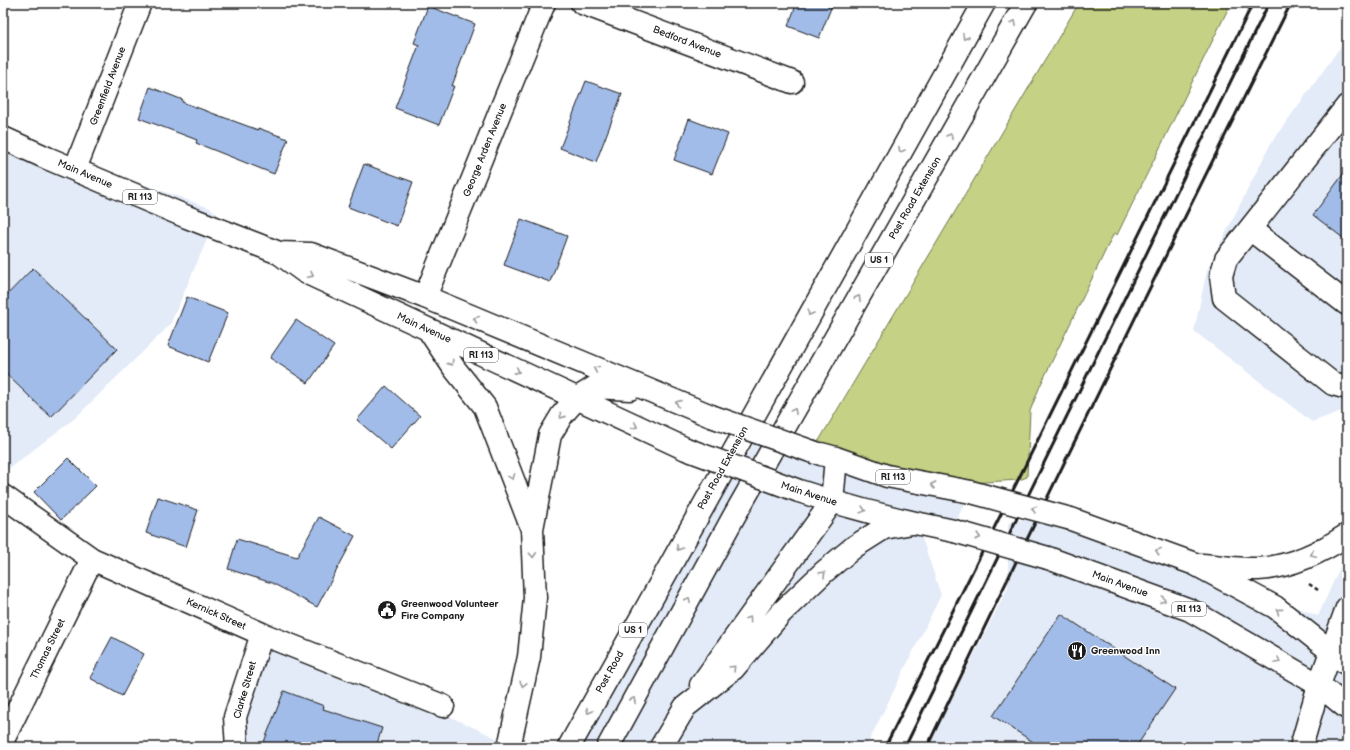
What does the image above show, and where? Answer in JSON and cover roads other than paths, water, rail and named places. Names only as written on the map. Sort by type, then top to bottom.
[{"type":"main road","name":"Greenfield Avenue","points":[[75,169],[140,3]]},
{"type":"main road","name":"George Arden Avenue","points":[[425,297],[544,3]]},
{"type":"main road","name":"Bedford Avenue","points":[[582,3],[792,82]]},
{"type":"main road","name":"Post Road Extension","points":[[698,514],[984,3]]},
{"type":"main road","name":"Post Road Extension","points":[[608,747],[733,518],[1026,3]]},
{"type":"main road","points":[[1347,106],[1226,259],[1221,276],[1224,298],[1333,384],[1347,388]]},
{"type":"main road","name":"Main Avenue","points":[[5,142],[75,169],[187,217],[279,253],[304,272],[686,450],[832,502],[912,523],[954,530],[1048,558],[1190,610],[1319,685],[1347,708]]},
{"type":"main road","points":[[1250,229],[1347,304]]},
{"type":"main road","name":"Main Avenue","points":[[279,253],[311,254],[425,297],[645,390],[711,416],[826,456],[887,476],[971,492],[1071,519],[1195,564],[1275,608],[1339,658]]},
{"type":"main road","points":[[429,331],[454,368],[485,407],[532,530]]},
{"type":"main road","points":[[509,747],[530,649],[535,598],[532,530],[550,435],[562,415],[576,399],[595,387],[645,390]]},
{"type":"main road","points":[[661,747],[685,707],[832,502],[826,456]]},
{"type":"main road","name":"Kernick Street","points":[[3,496],[92,559],[262,634],[443,706]]},
{"type":"main road","name":"Post Road","points":[[568,747],[698,514]]},
{"type":"main road","points":[[685,707],[733,669],[781,613],[824,572],[854,547],[884,528],[912,523]]},
{"type":"main road","points":[[1195,564],[1258,569],[1293,562],[1330,547],[1347,535]]},
{"type":"main road","name":"Thomas Street","points":[[3,740],[92,559]]},
{"type":"main road","points":[[1301,747],[1319,685],[1339,658],[1347,608]]},
{"type":"main road","name":"Clarke Street","points":[[237,747],[235,717],[262,634]]},
{"type":"railway","points":[[885,747],[1253,3]]},
{"type":"railway","points":[[905,747],[1269,3]]},
{"type":"railway","points":[[927,747],[1017,560],[1291,3]]},
{"type":"place","name":"Greenwood Volunteer Fire Company","points":[[387,610]]},
{"type":"place","name":"Greenwood Inn","points":[[1077,651]]}]
